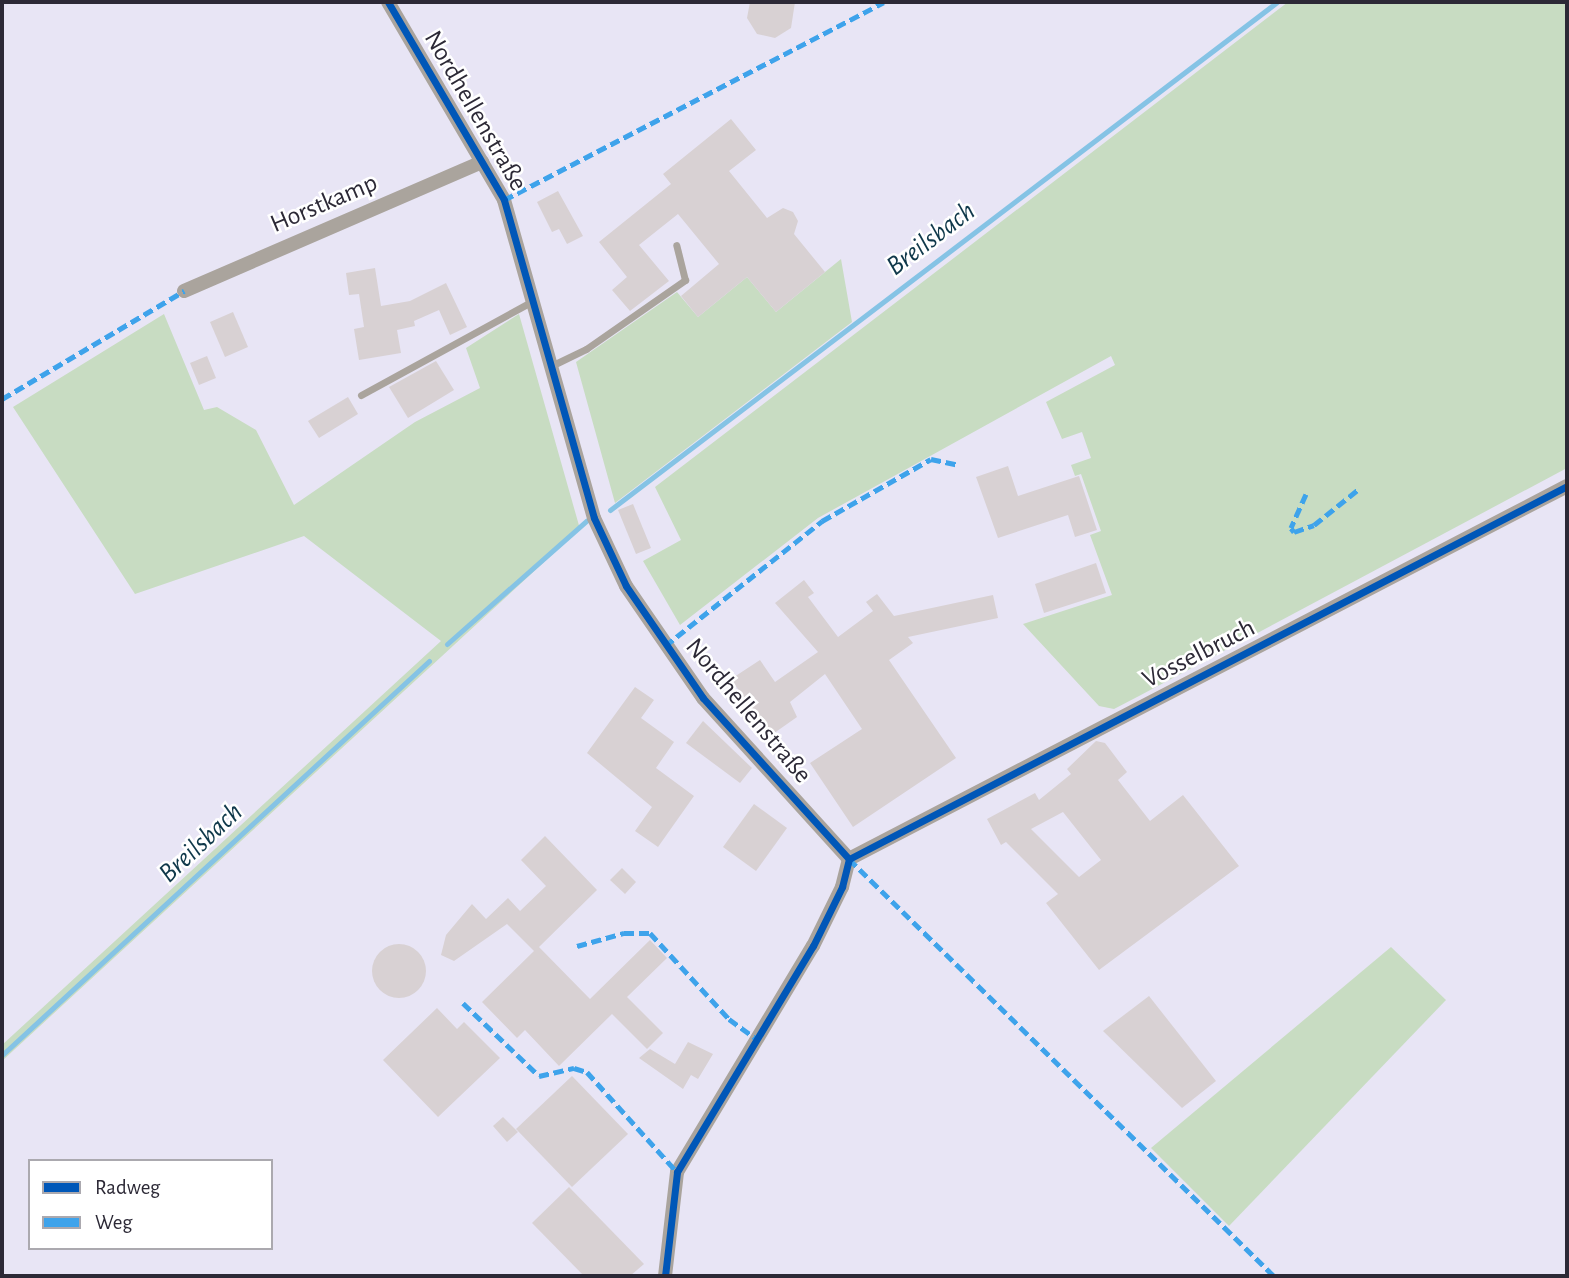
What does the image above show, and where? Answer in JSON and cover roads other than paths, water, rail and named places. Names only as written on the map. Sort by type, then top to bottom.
[{"type":"street","name":"Nordhellenstraße","points":[[388,2],[504,200],[553,365],[594,518],[626,586],[703,698],[849,859]]},
{"type":"street","name":"Horstkamp","points":[[184,291],[482,162]]},
{"type":"street","name":"Vosselbruch","points":[[849,859],[1567,486]]},
{"type":"street","points":[[666,1276],[677,1172],[813,946],[833,909],[849,859]]},
{"type":"lane","points":[[553,365],[586,348],[685,280],[676,245]]},
{"type":"lane","points":[[361,395],[534,300]]},
{"type":"waterway","name":"Breilsbach","points":[[610,510],[1277,2]]},
{"type":"waterway","name":"Breilsbach","points":[[447,644],[586,521]]},
{"type":"waterway","name":"Breilsbach","points":[[2,1055],[429,661]]}]
